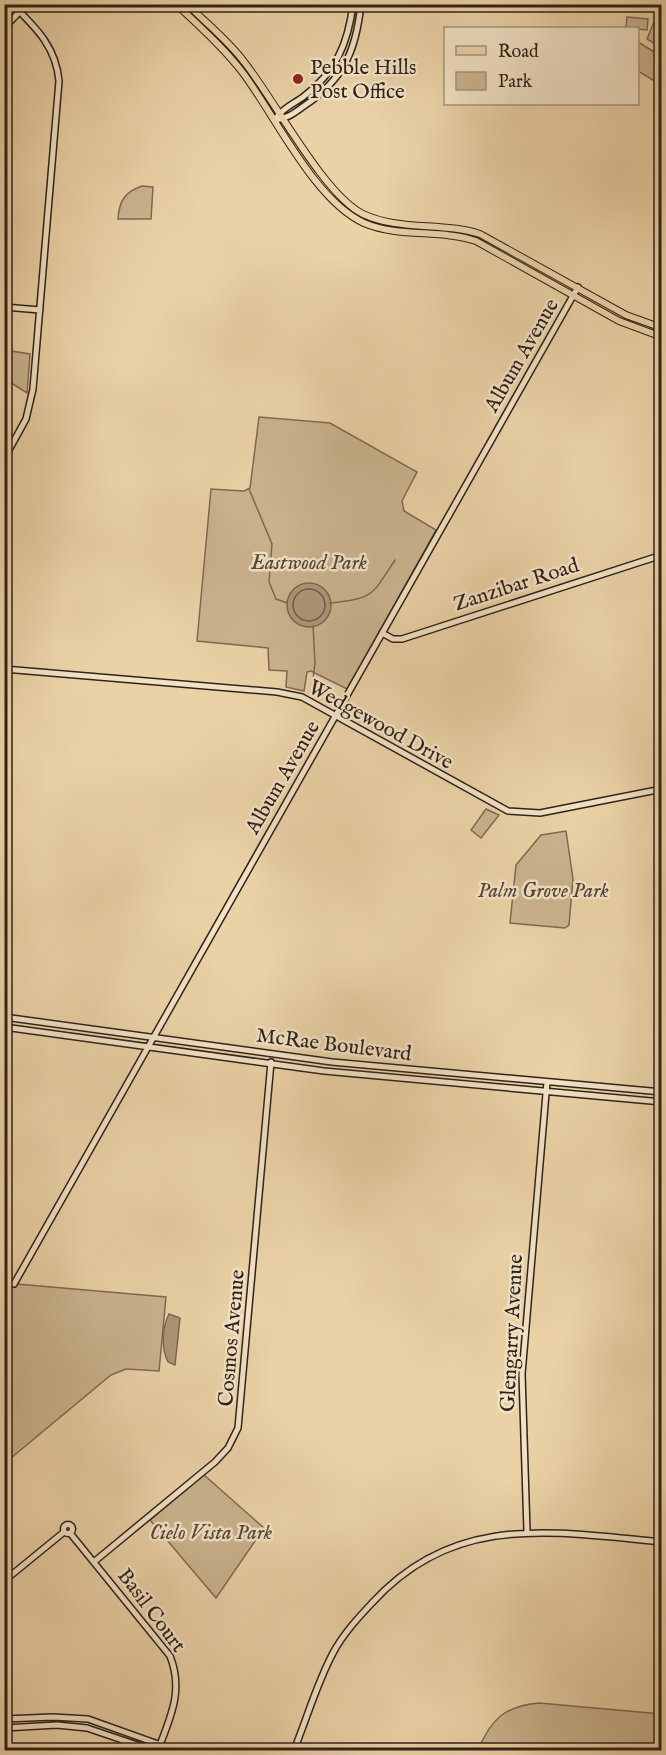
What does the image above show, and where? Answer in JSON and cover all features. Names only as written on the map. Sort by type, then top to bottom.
[{"type":"main road","points":[[176,4],[234,62],[332,200],[350,216],[378,228],[470,239],[630,326],[662,337]]},
{"type":"main road","points":[[187,4],[244,61],[338,195],[356,209],[377,219],[472,231],[634,319],[662,328]]},
{"type":"main road","points":[[332,200],[338,195]]},
{"type":"main road","points":[[470,239],[472,231]]},
{"type":"main road","points":[[534,272],[538,265]]},
{"type":"street","points":[[4,459],[21,431],[31,399],[59,81],[57,64],[48,43],[12,4]]},
{"type":"street","points":[[4,27],[27,4]]},
{"type":"street","points":[[282,116],[321,82],[337,63],[347,40],[353,4]]},
{"type":"street","points":[[275,120],[318,97],[338,76],[354,46],[362,4]]},
{"type":"street","name":"Album Avenue","points":[[14,1284],[578,287]]},
{"type":"street","points":[[4,307],[39,310]]},
{"type":"street","name":"Zanzibar Road","points":[[382,633],[393,639],[402,639],[662,555]]},
{"type":"street","name":"Wedgewood Drive","points":[[4,669],[287,693],[309,700],[507,811],[540,813],[662,789]]},
{"type":"street","name":"McRae Boulevard","points":[[4,1017],[372,1066],[662,1092]]},
{"type":"street","name":"McRae Boulevard","points":[[4,1027],[345,1074],[662,1101]]},
{"type":"street","points":[[194,1053],[196,1043]]},
{"type":"street","name":"Cosmos Avenue","points":[[95,1562],[215,1462],[228,1448],[238,1428],[272,1054]]},
{"type":"street","name":"Glengarry Avenue","points":[[527,1531],[522,1374],[547,1082]]},
{"type":"street","points":[[294,1750],[334,1652],[358,1618],[390,1585],[413,1566],[454,1545],[487,1536],[527,1531],[662,1542]]},
{"type":"street","name":"Basil Court","points":[[4,1581],[67,1532],[95,1562],[165,1647],[174,1665],[177,1684],[176,1701],[159,1748]]},
{"type":"street","points":[[4,1719],[53,1717],[88,1719],[159,1748],[175,1750]]},
{"type":"street","points":[[4,1728],[54,1725],[87,1728],[152,1750]]},
{"type":"green space","points":[[661,13],[661,48],[647,39],[654,22]]},
{"type":"green space","points":[[627,17],[648,19],[647,30],[639,29],[639,27],[626,27]]},
{"type":"green space","points":[[639,43],[661,56],[661,85],[639,72]]},
{"type":"green space","points":[[142,186],[153,187],[151,219],[118,219],[124,198],[131,191]]},
{"type":"green space","points":[[5,350],[30,354],[27,393],[5,379]]},
{"type":"green space","name":"Eastwood Park","points":[[259,417],[330,423],[417,472],[402,501],[404,511],[436,530],[347,689],[311,671],[307,672],[304,691],[286,687],[287,671],[269,670],[268,648],[197,641],[211,489],[244,491],[250,488]]},
{"type":"green space","points":[[486,809],[499,815],[481,838],[471,830]]},
{"type":"green space","name":"Palm Grove Park","points":[[566,831],[573,879],[569,925],[565,928],[510,923],[516,865],[541,835]]},
{"type":"green space","points":[[5,1283],[166,1297],[159,1371],[126,1369],[111,1375],[5,1463]]},
{"type":"green space","name":"Cielo Vista Park","points":[[203,1474],[264,1528],[216,1598],[150,1520]]},
{"type":"green space","points":[[539,1703],[661,1714],[661,1750],[588,1750],[556,1746],[540,1750],[478,1750],[488,1730],[501,1716],[517,1707]]},
{"type":"water","points":[[309,583],[324,590],[331,605],[324,620],[309,627],[294,620],[287,605],[294,590]]},
{"type":"water","points":[[169,1314],[180,1318],[175,1365],[168,1362],[163,1344]]},
{"type":"waterway","points":[[249,489],[272,544],[269,582],[276,599],[287,603]]},
{"type":"waterway","points":[[330,603],[364,597],[376,588],[395,560]]},
{"type":"waterway","points":[[311,694],[315,663],[313,626]]},
{"type":"place","name":"Pebble Hills Post Office","points":[[298,79]]}]
